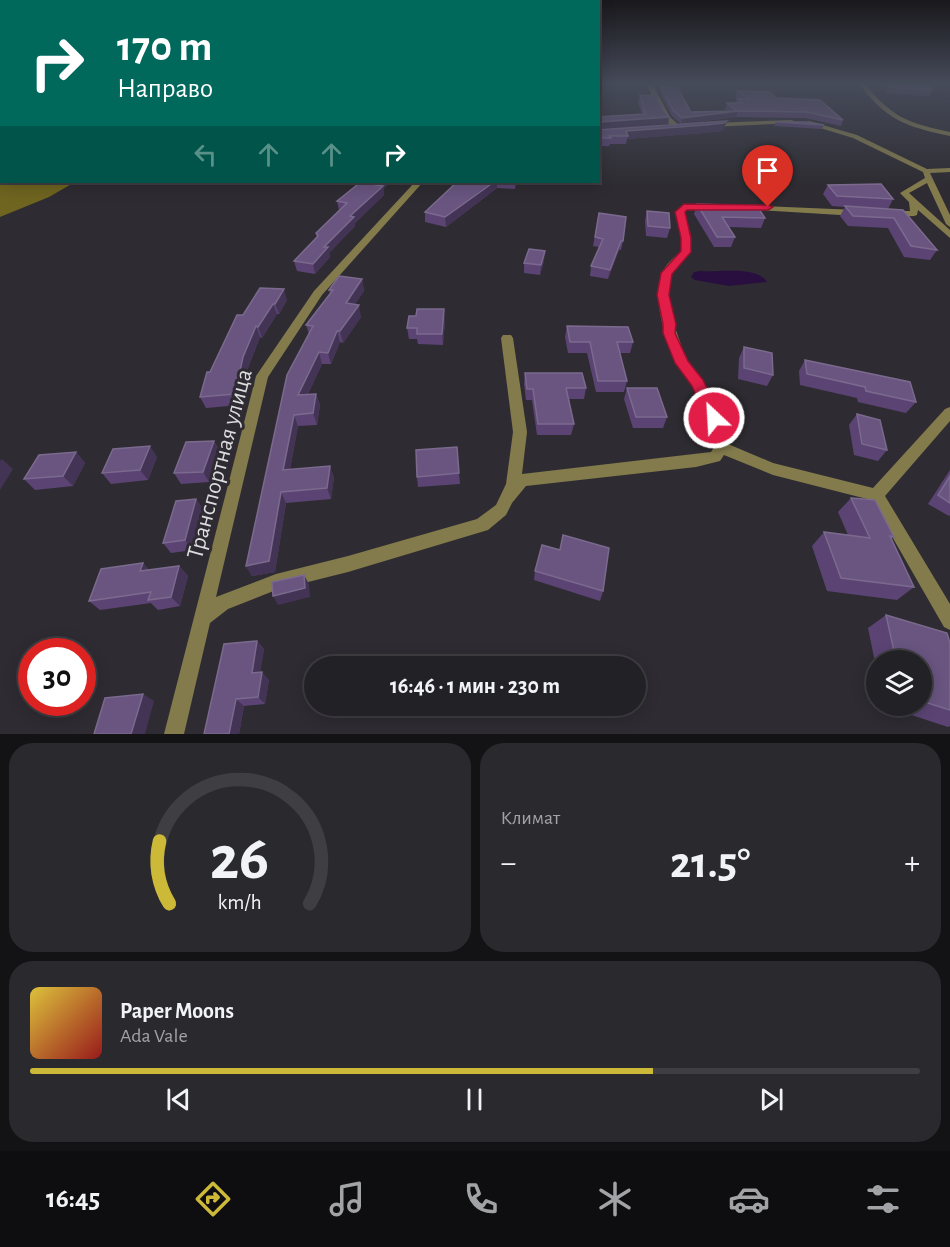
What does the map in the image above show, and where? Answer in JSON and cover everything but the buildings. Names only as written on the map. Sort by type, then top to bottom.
[{"type":"street","points":[[667,117],[678,127]]},
{"type":"street","points":[[893,117],[897,121],[950,134]]},
{"type":"street","points":[[702,126],[749,122],[805,122],[828,126],[869,140],[928,175],[950,224]]},
{"type":"street","points":[[667,128],[690,126]]},
{"type":"street","points":[[950,170],[928,175],[904,193],[950,234]]},
{"type":"street","name":"Транспортная улица","points":[[174,734],[262,376],[318,293],[417,183]]},
{"type":"street","points":[[735,207],[877,214],[914,213],[913,201]]},
{"type":"street","points":[[724,207],[684,207],[680,212],[686,238],[686,252],[666,273],[663,295],[670,324],[669,333],[682,363],[698,384],[714,418],[722,447],[748,461],[789,474],[857,488],[876,495],[950,621]]},
{"type":"street","points":[[202,618],[222,603],[276,582],[348,564],[482,525],[501,510],[513,484],[520,432],[507,338]]},
{"type":"street","points":[[876,495],[950,412]]},
{"type":"street","points":[[506,499],[522,480],[696,461],[715,457],[722,447]]},
{"type":"shaded area","points":[[0,183],[73,183],[49,197],[0,217]]},
{"type":"shaded area","points":[[694,272],[755,273],[767,282],[729,286],[695,280],[691,277]]},
{"type":"route","points":[[714,418],[698,384],[682,363],[669,333],[670,324],[663,295],[666,273],[686,252],[686,238],[680,212],[684,207],[768,207]]}]
